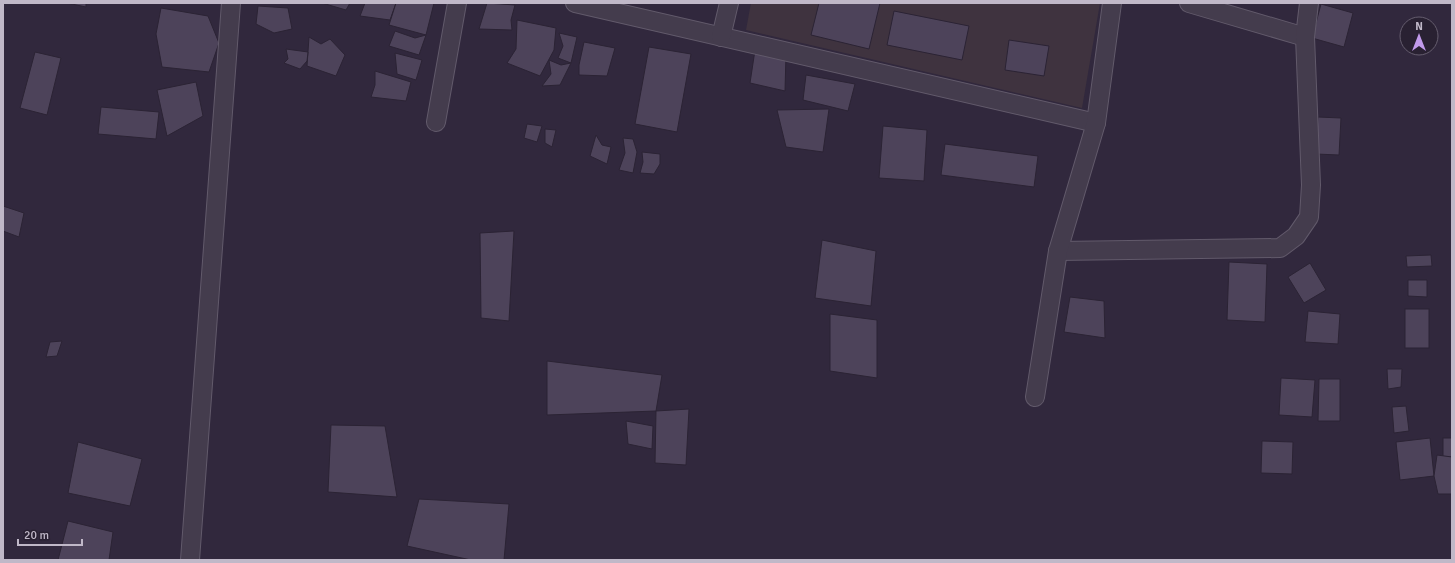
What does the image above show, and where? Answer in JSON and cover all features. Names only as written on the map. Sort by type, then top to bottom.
[{"type":"street","points":[[190,560],[231,3]]},
{"type":"street","points":[[436,122],[457,3]]},
{"type":"street","points":[[575,3],[1096,123]]},
{"type":"street","points":[[721,37],[729,3]]},
{"type":"street","points":[[1035,397],[1058,251],[1096,123],[1112,3]]},
{"type":"street","points":[[1189,3],[1305,37]]},
{"type":"street","points":[[1058,251],[1280,248],[1296,236],[1309,217],[1310,204],[1305,37],[1309,3]]},
{"type":"shaded area","points":[[751,3],[1100,3],[1082,108],[746,30]]},
{"type":"building","points":[[67,3],[86,3],[86,7]]},
{"type":"building","points":[[322,3],[350,3],[346,10]]},
{"type":"building","points":[[365,3],[396,3],[390,20],[360,16]]},
{"type":"building","points":[[396,3],[434,3],[426,35],[389,25]]},
{"type":"building","points":[[487,3],[515,5],[511,20],[512,30],[479,29]]},
{"type":"building","points":[[819,3],[880,3],[869,49],[811,35]]},
{"type":"building","points":[[1321,4],[1353,13],[1344,47],[1312,38]]},
{"type":"building","points":[[258,6],[288,8],[292,29],[274,33],[256,24]]},
{"type":"building","points":[[161,8],[208,16],[219,43],[209,72],[162,67],[156,34]]},
{"type":"building","points":[[894,11],[969,26],[962,60],[887,45]]},
{"type":"building","points":[[517,20],[556,28],[554,50],[540,76],[507,63],[516,49]]},
{"type":"building","points":[[395,31],[415,38],[426,35],[419,55],[389,46]]},
{"type":"building","points":[[559,33],[577,37],[571,63],[558,58],[563,46]]},
{"type":"building","points":[[309,37],[321,44],[330,39],[345,55],[336,76],[307,66]]},
{"type":"building","points":[[1009,40],[1049,46],[1044,76],[1005,70]]},
{"type":"building","points":[[584,42],[615,48],[607,76],[579,75],[579,65]]},
{"type":"building","points":[[649,47],[691,54],[677,132],[635,124]]},
{"type":"building","points":[[286,49],[308,52],[307,61],[300,69],[284,63],[288,59]]},
{"type":"building","points":[[755,50],[786,54],[785,91],[750,83]]},
{"type":"building","points":[[35,52],[61,58],[47,115],[20,108]]},
{"type":"building","points":[[395,53],[422,60],[416,80],[397,74]]},
{"type":"building","points":[[549,60],[561,65],[571,63],[560,85],[542,86],[551,74]]},
{"type":"building","points":[[375,71],[411,82],[406,101],[371,97],[375,85]]},
{"type":"building","points":[[806,75],[855,84],[848,111],[803,100]]},
{"type":"building","points":[[196,82],[203,116],[167,136],[157,90]]},
{"type":"building","points":[[101,107],[159,112],[156,139],[98,134]]},
{"type":"building","points":[[829,109],[823,152],[786,147],[777,110]]},
{"type":"building","points":[[1318,117],[1341,118],[1339,155],[1316,154]]},
{"type":"building","points":[[527,124],[542,126],[537,142],[524,138]]},
{"type":"building","points":[[883,126],[927,130],[924,181],[879,178]]},
{"type":"building","points":[[545,129],[556,130],[552,147],[545,143]]},
{"type":"building","points":[[596,135],[602,145],[611,147],[607,164],[590,156]]},
{"type":"building","points":[[623,138],[633,139],[637,152],[633,173],[619,170],[625,153]]},
{"type":"building","points":[[945,144],[1038,156],[1034,187],[941,175]]},
{"type":"building","points":[[642,152],[660,154],[660,164],[654,174],[640,173],[643,162]]},
{"type":"building","points":[[3,206],[24,213],[19,237],[3,231]]},
{"type":"building","points":[[514,231],[509,321],[481,318],[480,233]]},
{"type":"building","points":[[822,240],[876,251],[871,306],[815,298]]},
{"type":"building","points":[[1431,255],[1432,266],[1407,267],[1406,256]]},
{"type":"building","points":[[1229,262],[1267,264],[1265,322],[1227,320]]},
{"type":"building","points":[[1310,263],[1326,290],[1304,303],[1288,277]]},
{"type":"building","points":[[1408,280],[1427,280],[1427,297],[1408,296]]},
{"type":"building","points":[[1070,297],[1104,301],[1105,338],[1064,332]]},
{"type":"building","points":[[1405,309],[1429,309],[1429,348],[1405,348]]},
{"type":"building","points":[[1308,311],[1340,314],[1338,344],[1305,342]]},
{"type":"building","points":[[830,314],[877,320],[877,378],[830,371]]},
{"type":"building","points":[[62,341],[57,356],[46,357],[50,342]]},
{"type":"building","points":[[547,361],[662,375],[656,411],[547,415]]},
{"type":"building","points":[[1387,369],[1402,369],[1401,387],[1388,389]]},
{"type":"building","points":[[1281,378],[1315,380],[1312,417],[1279,415]]},
{"type":"building","points":[[1319,379],[1340,379],[1340,421],[1318,421]]},
{"type":"building","points":[[1406,406],[1409,431],[1394,433],[1392,407]]},
{"type":"building","points":[[689,409],[686,465],[655,463],[656,411]]},
{"type":"building","points":[[626,421],[653,426],[652,449],[628,444]]},
{"type":"building","points":[[331,425],[385,426],[397,497],[328,492]]},
{"type":"building","points":[[1430,438],[1434,476],[1400,480],[1396,442]]},
{"type":"building","points":[[1443,438],[1452,438],[1452,457],[1443,457]]},
{"type":"building","points":[[1262,441],[1293,442],[1292,474],[1261,473]]},
{"type":"building","points":[[78,442],[142,459],[130,506],[68,493]]},
{"type":"building","points":[[1437,455],[1452,457],[1452,494],[1438,494],[1434,476]]},
{"type":"building","points":[[419,499],[509,504],[504,560],[471,560],[407,546]]},
{"type":"building","points":[[68,521],[113,532],[109,560],[58,560]]}]
